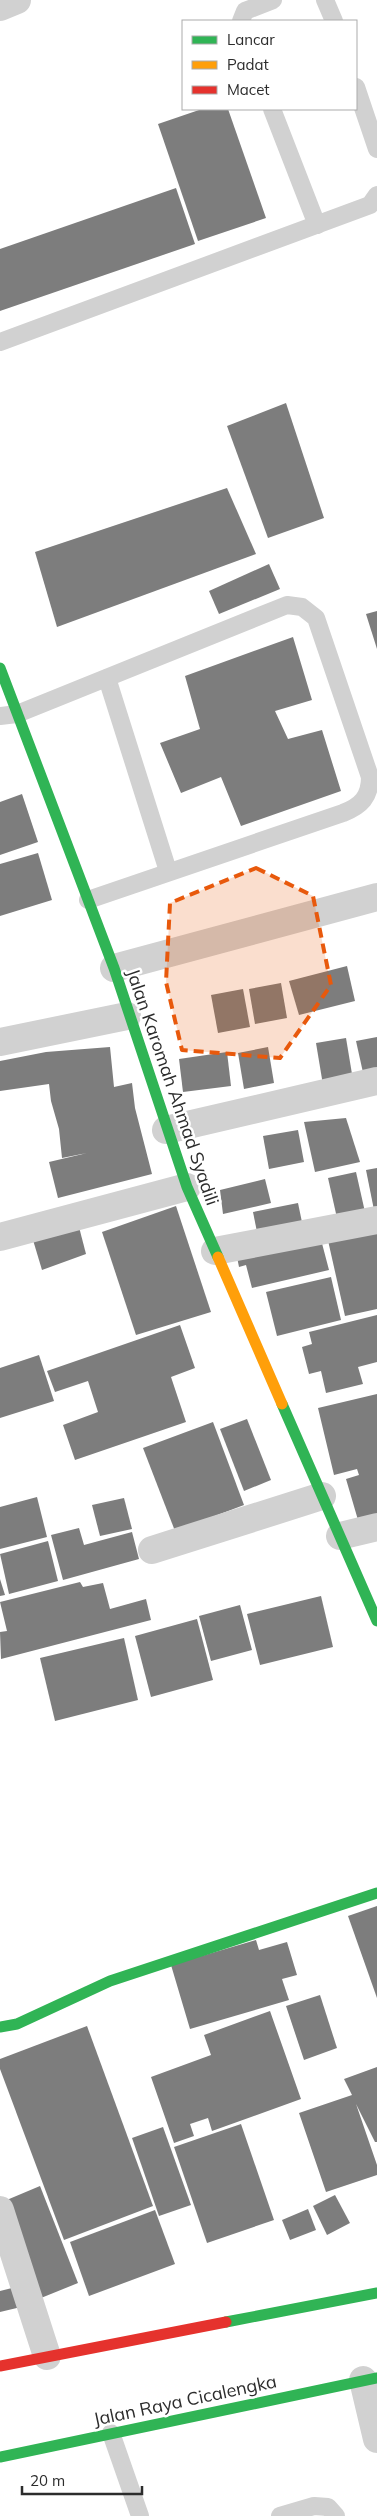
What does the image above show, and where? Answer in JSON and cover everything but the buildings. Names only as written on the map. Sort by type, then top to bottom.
[{"type":"main road","name":"Jalan Karomah Ahmad Syadili","points":[[0,668],[9,715],[88,900],[114,968],[127,1016],[147,1068],[186,1187],[377,1622]]},
{"type":"main road","points":[[0,2027],[17,2024],[110,1981],[377,1894]]},
{"type":"main road","points":[[0,2366],[377,2293]]},
{"type":"main road","name":"Jalan Raya Cicalengka","points":[[0,2457],[370,2379]]},
{"type":"street","points":[[0,7],[17,0]]},
{"type":"street","points":[[114,968],[377,897]]},
{"type":"street","points":[[0,1042],[127,1016]]},
{"type":"street","points":[[166,1130],[377,1081]]},
{"type":"street","points":[[0,1237],[186,1187]]},
{"type":"street","points":[[215,1251],[377,1220]]},
{"type":"street","points":[[152,1550],[322,1496]]},
{"type":"street","points":[[340,1536],[377,1527]]},
{"type":"street","points":[[0,2210],[47,2356]]},
{"type":"street","points":[[370,2379],[377,2439]]},
{"type":"lane","points":[[241,20],[245,11],[273,0]]},
{"type":"lane","points":[[325,0],[334,20]]},
{"type":"lane","points":[[357,90],[377,149]]},
{"type":"lane","points":[[272,110],[317,224]]},
{"type":"lane","points":[[0,342],[370,205],[377,195]]},
{"type":"lane","points":[[9,715],[107,678],[287,605],[302,607],[316,618],[370,777],[370,789],[365,800],[356,808],[88,900]]},
{"type":"lane","points":[[107,678],[168,871]]},
{"type":"lane","points":[[110,2434],[140,2516]]},
{"type":"lane","points":[[280,2516],[314,2506],[328,2507],[336,2516]]},
{"type":"highlighted area","points":[[256,868],[313,896],[331,985],[280,1058],[182,1050],[166,982],[170,903]]},
{"type":"traffic: fast","points":[[0,668],[114,968],[187,1187],[218,1257]]},
{"type":"traffic: fast","points":[[282,1404],[377,1621]]},
{"type":"traffic: fast","points":[[0,2027],[17,2024],[110,1981],[377,1893]]},
{"type":"traffic: fast","points":[[226,2322],[377,2293]]},
{"type":"traffic: fast","points":[[0,2457],[377,2378]]},
{"type":"traffic: slow","points":[[218,1257],[282,1404]]},
{"type":"traffic: jam","points":[[0,2366],[226,2322]]}]
